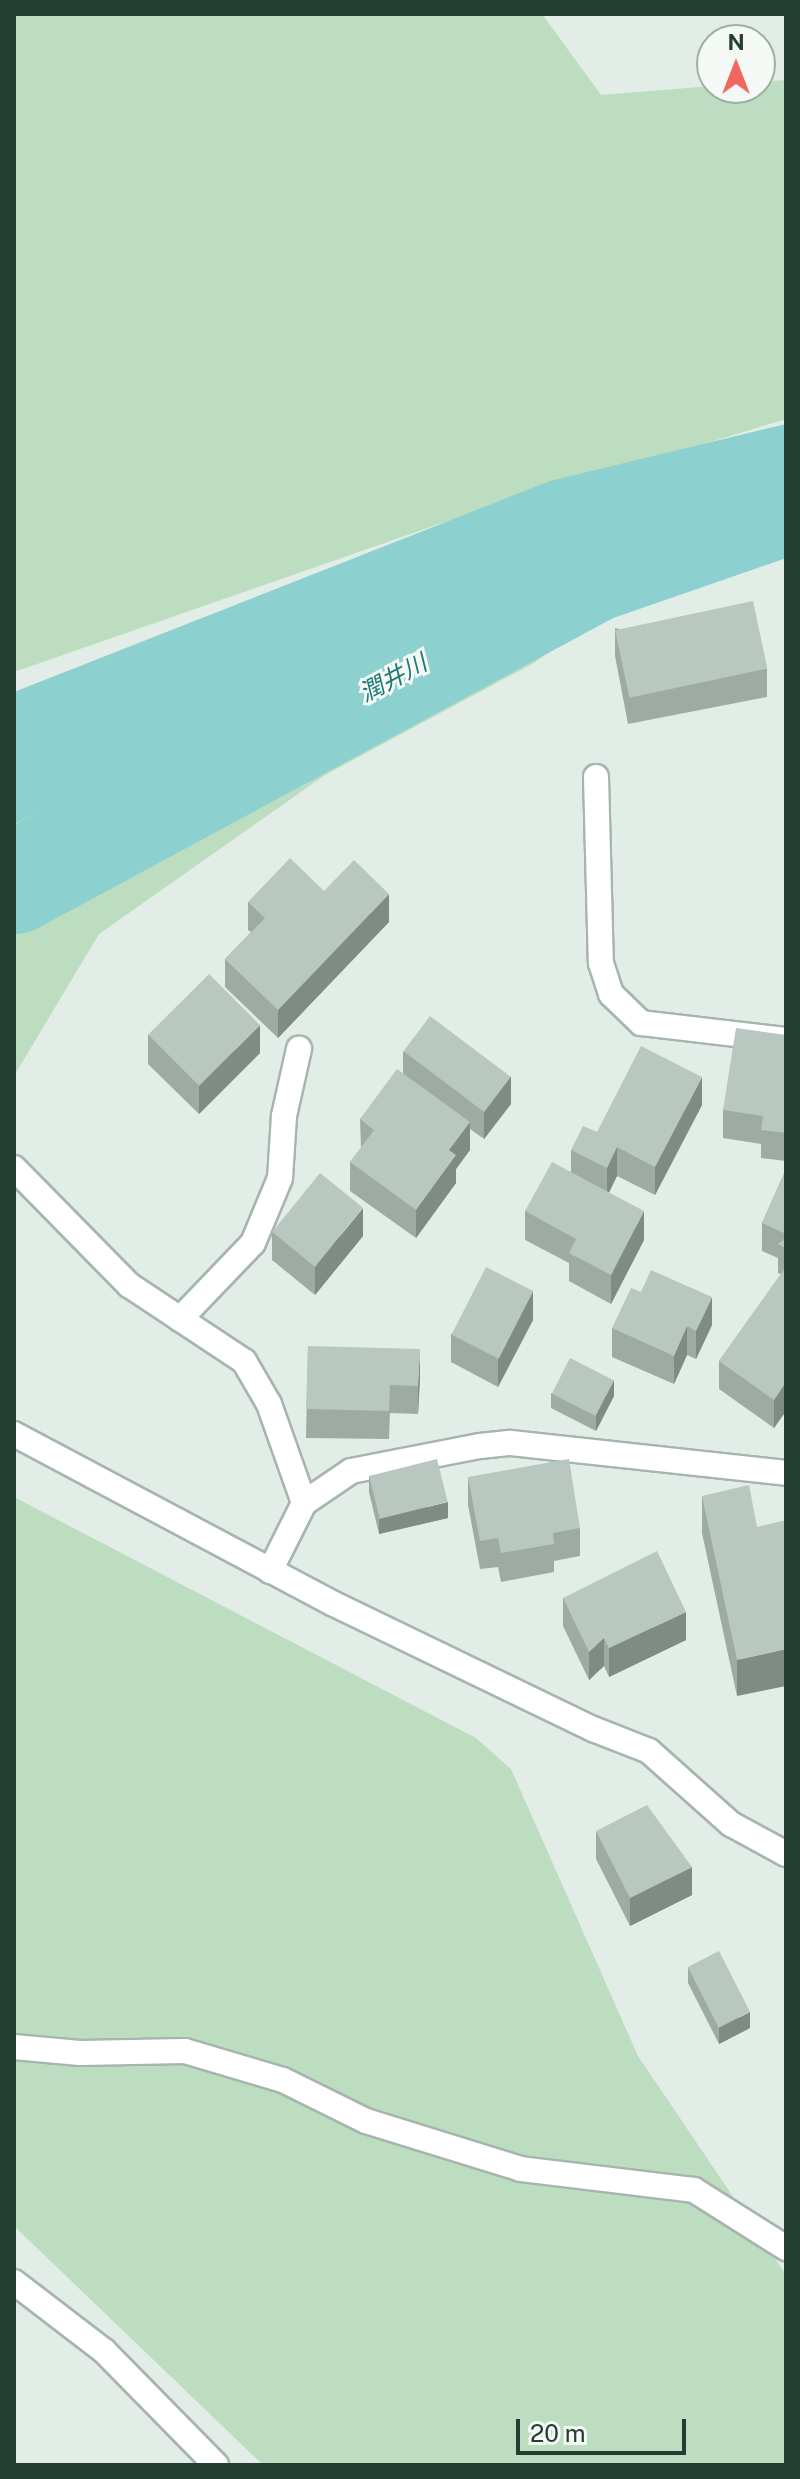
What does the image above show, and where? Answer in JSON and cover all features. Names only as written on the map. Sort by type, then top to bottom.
[{"type":"street","points":[[596,777],[601,963],[611,994],[641,1023],[786,1040]]},
{"type":"street","points":[[180,1319],[253,1243],[280,1178],[284,1116],[299,1049]]},
{"type":"street","points":[[14,1168],[129,1285],[244,1361],[269,1404],[304,1503]]},
{"type":"street","points":[[14,1434],[270,1571],[593,1729],[649,1751],[731,1824],[786,1854]]},
{"type":"street","points":[[270,1571],[304,1503],[351,1471],[511,1443],[786,1473]]},
{"type":"street","points":[[14,2047],[80,2053],[185,2051],[283,2080],[366,2121],[521,2169],[694,2190],[786,2248]]},
{"type":"street","points":[[14,2282],[104,2351],[216,2465]]},
{"type":"green space","points":[[14,14],[542,14],[601,95],[696,87],[696,104],[776,104],[776,81],[786,80],[786,419],[445,522],[14,672]]},
{"type":"green space","points":[[523,525],[648,581],[534,663],[325,775],[99,934],[14,1076],[14,806]]},
{"type":"green space","points":[[14,1497],[476,1738],[511,1769],[638,2056],[786,2275],[786,2465],[263,2465],[14,2226]]},
{"type":"water","points":[[786,424],[786,518],[586,539],[14,824],[14,692],[550,481]]},
{"type":"building","points":[[753,601],[767,668],[629,698],[615,630]]},
{"type":"building","points":[[290,858],[324,891],[354,860],[389,894],[278,1010],[225,959],[265,918],[248,902]]},
{"type":"building","points":[[209,974],[260,1025],[199,1086],[148,1035]]},
{"type":"building","points":[[430,1016],[511,1077],[484,1112],[404,1051]]},
{"type":"building","points":[[736,1028],[786,1035],[786,1133],[761,1130],[763,1116],[723,1110]]},
{"type":"building","points":[[641,1046],[702,1077],[655,1167],[617,1147],[607,1168],[571,1150],[583,1126],[597,1132]]},
{"type":"building","points":[[397,1069],[470,1122],[449,1150],[456,1155],[416,1210],[350,1162],[374,1130],[360,1119]]},
{"type":"building","points":[[552,1162],[644,1211],[611,1275],[569,1253],[576,1239],[525,1211]]},
{"type":"building","points":[[786,1169],[786,1234],[762,1223]]},
{"type":"building","points":[[320,1173],[363,1208],[315,1267],[272,1232]]},
{"type":"building","points":[[486,1267],[533,1291],[499,1359],[451,1335]]},
{"type":"building","points":[[786,1267],[786,1382],[774,1400],[719,1361]]},
{"type":"building","points":[[651,1270],[712,1297],[696,1331],[687,1326],[674,1356],[612,1328],[631,1288],[641,1292]]},
{"type":"building","points":[[308,1346],[420,1349],[418,1386],[390,1385],[389,1411],[306,1409]]},
{"type":"building","points":[[570,1358],[614,1380],[595,1416],[552,1394]]},
{"type":"building","points":[[437,1459],[448,1502],[380,1519],[369,1476]]},
{"type":"building","points":[[569,1459],[580,1528],[553,1533],[554,1544],[501,1553],[498,1538],[480,1541],[468,1477]]},
{"type":"building","points":[[749,1485],[757,1527],[786,1520],[786,1649],[737,1660],[702,1496]]},
{"type":"building","points":[[657,1551],[686,1612],[609,1648],[604,1638],[589,1652],[563,1598]]},
{"type":"building","points":[[647,1805],[692,1867],[630,1898],[596,1831]]},
{"type":"building","points":[[719,1951],[750,2012],[719,2027],[688,1967]]},
{"type":"waterway","name":"潤井川","points":[[14,883],[593,571],[786,504]]}]
